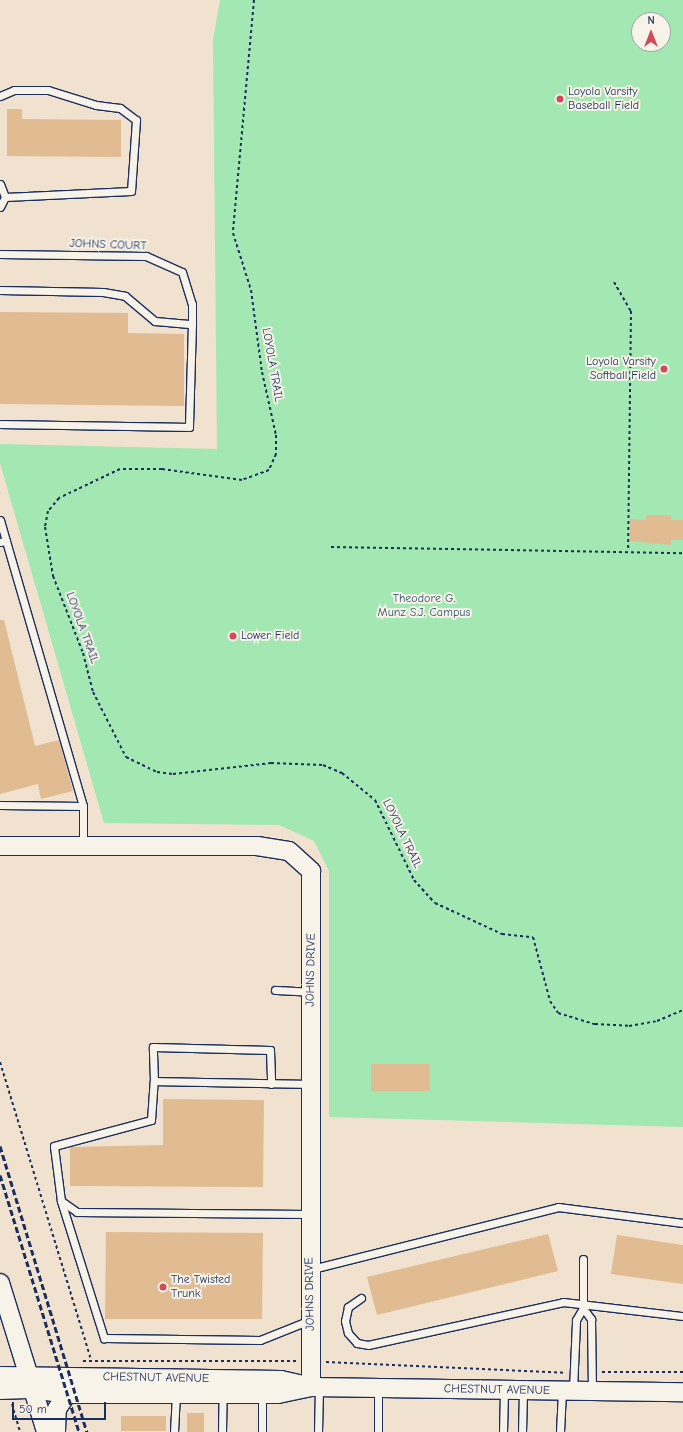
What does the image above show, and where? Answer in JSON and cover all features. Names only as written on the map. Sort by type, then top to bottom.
[{"type":"street","name":"JOHNS DRIVE","points":[[0,846],[257,846],[289,851],[311,871],[308,1214],[311,1361],[315,1388]]},
{"type":"street","points":[[0,1284],[46,1432]]},
{"type":"street","name":"CHESTNUT AVENUE","points":[[0,1376],[32,1383],[67,1394],[176,1394],[223,1386]]},
{"type":"street","name":"CHESTNUT AVENUE","points":[[6,1396],[32,1383],[262,1387],[281,1380],[315,1388],[523,1390],[569,1385],[592,1391],[683,1392]]},
{"type":"street","points":[[56,1432],[57,1409],[67,1394]]},
{"type":"lane","points":[[0,96],[14,90],[48,90],[96,105],[120,108],[136,120],[131,191],[4,197]]},
{"type":"lane","points":[[0,184],[4,197],[0,207]]},
{"type":"lane","name":"JOHNS COURT","points":[[0,254],[146,256],[182,272],[192,304],[189,427],[0,424]]},
{"type":"lane","points":[[0,290],[103,292],[125,296],[155,321],[192,324]]},
{"type":"lane","points":[[0,520],[3,541],[83,806],[83,846]]},
{"type":"lane","points":[[0,805],[83,806]]},
{"type":"lane","points":[[275,990],[311,992]]},
{"type":"lane","points":[[270,1084],[270,1050],[153,1047],[154,1082],[151,1120],[54,1146],[61,1201],[104,1338],[260,1340],[310,1320]]},
{"type":"lane","points":[[154,1082],[309,1084]]},
{"type":"lane","points":[[61,1201],[77,1212],[308,1214]]},
{"type":"lane","points":[[309,1269],[558,1207],[683,1223]]},
{"type":"lane","points":[[560,1432],[569,1385],[576,1320],[583,1305],[583,1259]]},
{"type":"lane","points":[[361,1298],[348,1307],[345,1321],[348,1333],[357,1343],[368,1345],[564,1302],[683,1316]]},
{"type":"lane","points":[[583,1305],[591,1319],[592,1391]]},
{"type":"lane","points":[[222,1432],[223,1386]]},
{"type":"lane","points":[[262,1387],[262,1432]]},
{"type":"lane","points":[[315,1388],[318,1432]]},
{"type":"lane","points":[[378,1388],[378,1432]]},
{"type":"lane","points":[[503,1432],[504,1390]]},
{"type":"lane","points":[[522,1432],[523,1390]]},
{"type":"lane","points":[[174,1432],[176,1394]]},
{"type":"path","name":"LOYOLA TRAIL","points":[[254,0],[233,233],[251,290],[262,372],[276,434],[276,454],[269,470],[242,480],[162,469],[120,469],[59,498],[48,511],[45,527],[53,576],[83,653],[93,692],[126,756],[158,772],[173,774],[272,763],[323,766],[342,773],[375,800],[414,880],[435,903],[502,934],[533,937],[550,1001],[558,1013],[595,1024],[628,1026],[657,1021],[683,1010]]},
{"type":"path","points":[[614,282],[630,311],[628,552]]},
{"type":"path","points":[[331,547],[683,553]]},
{"type":"path","points":[[0,1062],[92,1366]]},
{"type":"path","points":[[91,1359],[311,1361],[569,1385]]},
{"type":"path","points":[[591,1372],[683,1372]]},
{"type":"path","points":[[6,1396],[20,1432]]},
{"type":"green space","name":"Theodore G. Munz S.J. Campus","points":[[220,0],[683,0],[683,1127],[329,1117],[329,871],[314,841],[279,825],[104,823],[0,463],[0,444],[217,449],[213,40]]},
{"type":"building","points":[[7,109],[22,109],[22,119],[121,120],[121,157],[7,156]]},
{"type":"building","points":[[0,312],[128,313],[128,333],[184,334],[184,406],[0,404]]},
{"type":"building","points":[[646,515],[671,515],[671,520],[683,520],[683,540],[671,540],[671,545],[630,541],[630,519],[646,520]]},
{"type":"building","points":[[0,620],[4,620],[35,746],[59,740],[73,791],[41,799],[38,784],[0,794]]},
{"type":"building","points":[[371,1064],[430,1064],[430,1091],[371,1091]]},
{"type":"building","points":[[163,1099],[264,1100],[263,1187],[70,1186],[70,1147],[163,1145]]},
{"type":"building","points":[[106,1232],[263,1233],[262,1319],[105,1319]]},
{"type":"building","points":[[548,1234],[558,1271],[377,1315],[367,1277]]},
{"type":"building","points":[[617,1235],[683,1245],[683,1284],[611,1274]]},
{"type":"building","points":[[187,1413],[204,1413],[204,1432],[187,1432]]},
{"type":"building","points":[[121,1416],[166,1416],[166,1431],[121,1431]]},
{"type":"railway","points":[[0,1146],[87,1432]]},
{"type":"railway","points":[[0,1175],[79,1432]]},
{"type":"place","name":"Loyola Varsity Baseball Field","points":[[560,99]]},
{"type":"place","name":"Loyola Varsity Softball Field","points":[[664,369]]},
{"type":"place","name":"Lower Field","points":[[233,636]]},
{"type":"place","name":"The Twisted Trunk","points":[[163,1287]]}]
